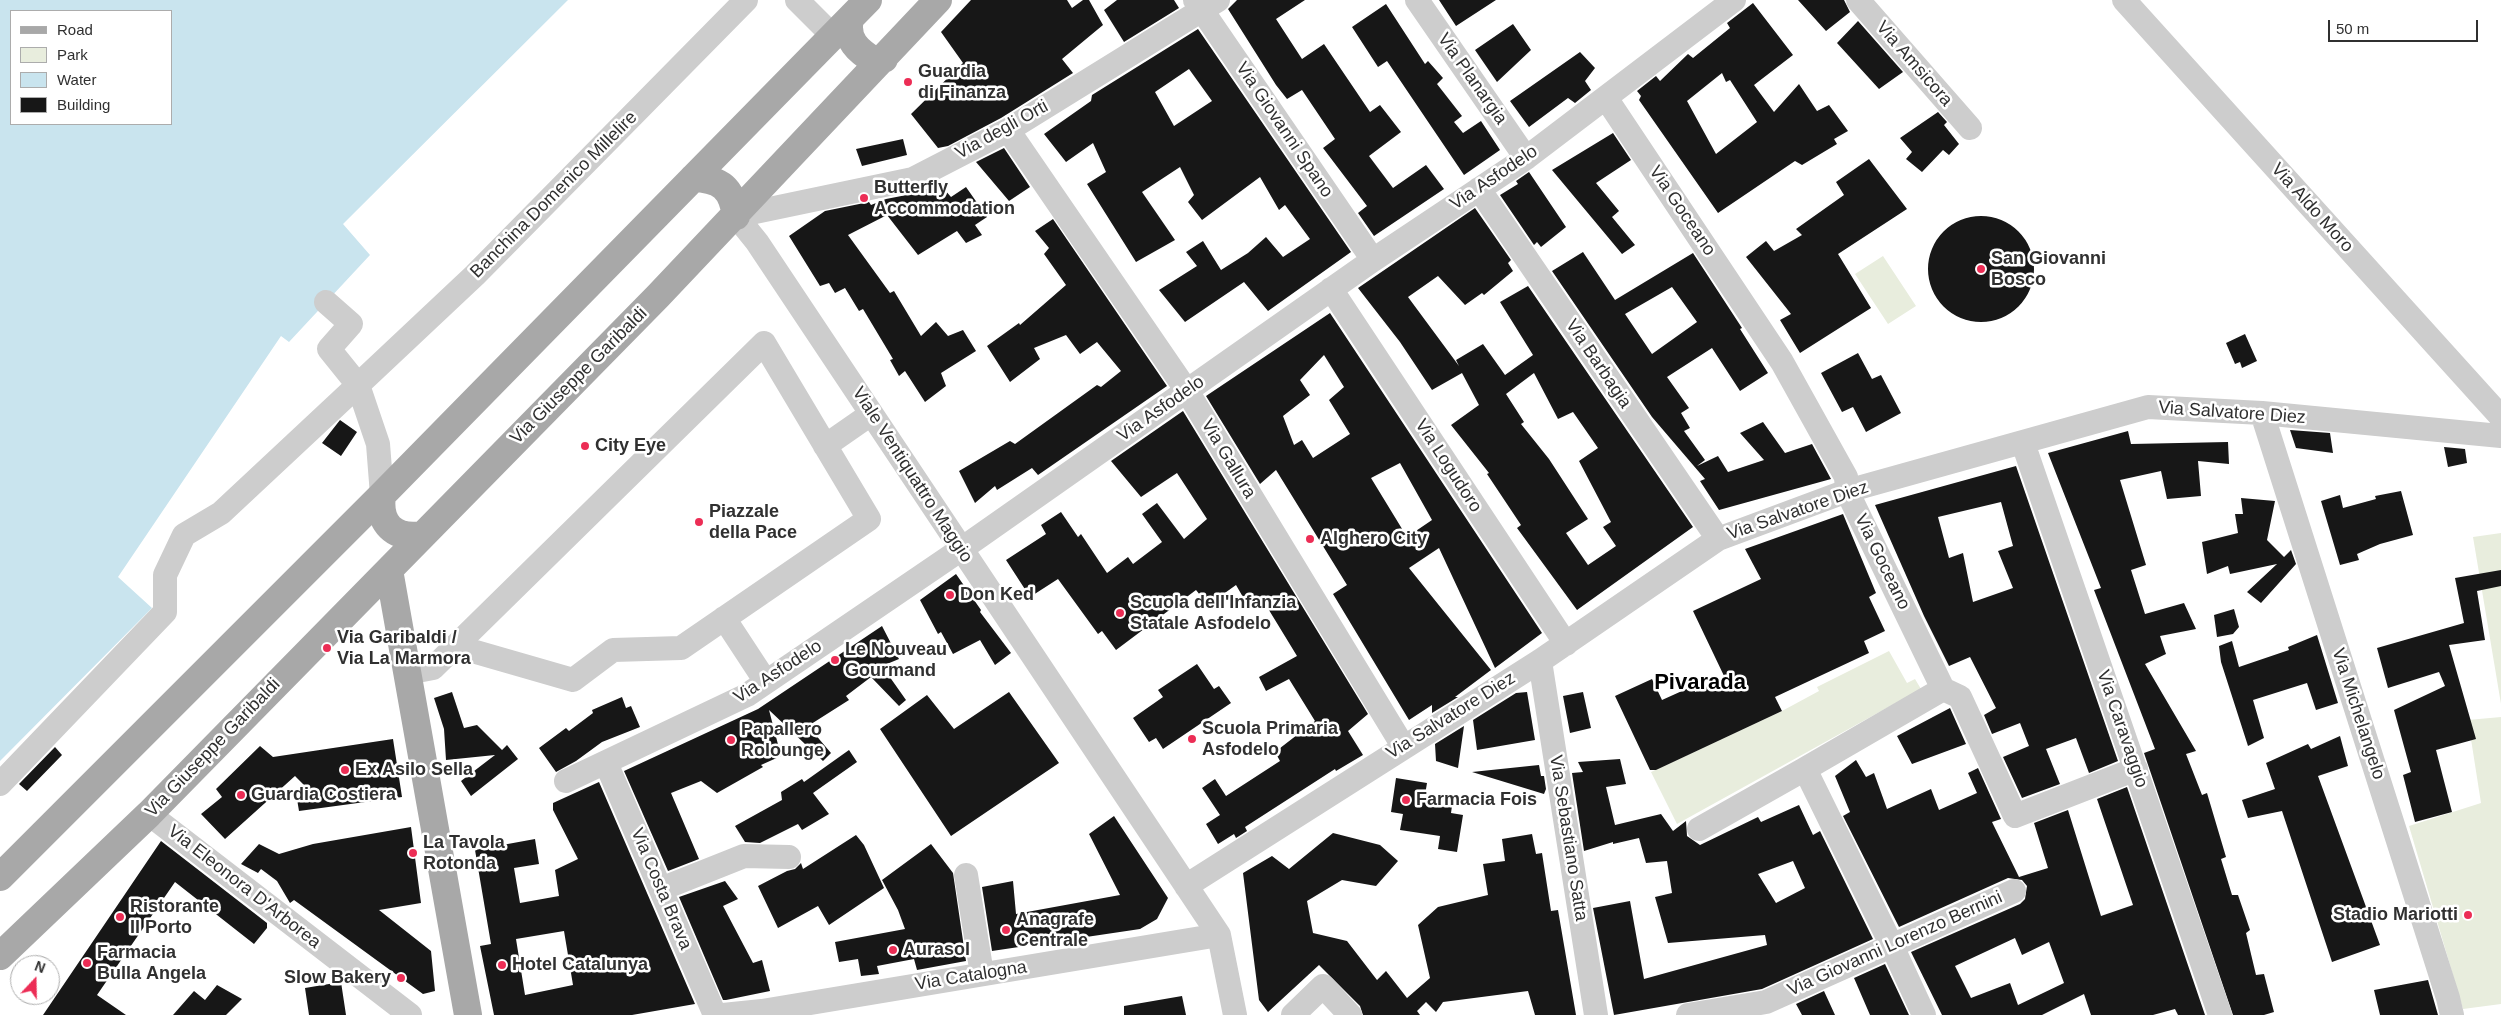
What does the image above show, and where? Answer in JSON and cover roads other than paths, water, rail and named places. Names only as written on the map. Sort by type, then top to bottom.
[{"type":"main road","name":"Via Giuseppe Garibaldi","points":[[0,956],[149,814],[389,570],[736,216],[938,0]]},
{"type":"main road","points":[[843,26],[848,30],[852,43],[876,62],[884,59]]},
{"type":"main road","points":[[843,26],[830,47],[840,50],[860,69],[863,76],[861,83]]},
{"type":"main road","points":[[0,877],[382,495],[843,26]]},
{"type":"main road","points":[[693,178],[710,179],[725,188],[734,200],[736,216]]},
{"type":"main road","points":[[382,495],[380,507],[383,518],[390,528],[399,534],[411,537],[422,535]]},
{"type":"main road","points":[[389,570],[468,1015]]},
{"type":"street","name":"Banchina Domenico Millelire","points":[[0,784],[165,612],[166,575],[184,535],[221,513],[475,275],[746,0]]},
{"type":"street","points":[[797,0],[843,26]]},
{"type":"street","name":"Via Planargia","points":[[1417,0],[1526,158]]},
{"type":"street","name":"Via Asfodelo","points":[[566,781],[747,695],[960,550],[1372,260],[1526,158],[1734,0]]},
{"type":"street","name":"Via Amsicora","points":[[1858,0],[1970,128]]},
{"type":"street","name":"Via Aldo Moro","points":[[2124,0],[2501,416]]},
{"type":"street","name":"Via degli Orti","points":[[736,216],[913,179],[1008,130],[1205,3]]},
{"type":"street","name":"Via Giovanni Spano","points":[[1205,3],[1372,260]]},
{"type":"street","name":"Via Goceano","points":[[1606,98],[1782,362],[1846,477],[1847,491],[1943,689],[1960,697],[2015,816],[2136,769]]},
{"type":"street","name":"Via Gallura","points":[[1008,130],[1187,391],[1403,746]]},
{"type":"street","name":"Via Barbagia","points":[[1479,189],[1718,539]]},
{"type":"street","name":"Viale Ventiquattro Maggio","points":[[736,216],[757,242],[960,550],[1219,935]]},
{"type":"street","name":"Via Logudoro","points":[[1331,289],[1566,644]]},
{"type":"street","points":[[326,302],[351,324],[329,349],[358,385],[378,444],[382,495]]},
{"type":"street","points":[[407,673],[433,668],[455,646],[764,343],[869,519],[681,648],[613,650],[573,680],[455,646]]},
{"type":"street","name":"Via Salvatore Diez","points":[[1186,886],[1403,746],[1540,661],[1718,539],[1847,491],[2148,407],[2262,414],[2501,436]]},
{"type":"street","points":[[825,446],[871,414]]},
{"type":"street","name":"Via Michelangelo","points":[[2262,414],[2452,1015]]},
{"type":"street","name":"Via Caravaggio","points":[[2024,443],[2220,1015]]},
{"type":"street","points":[[724,618],[766,682]]},
{"type":"street","name":"Via Sebastiano Satta","points":[[1540,661],[1596,1015]]},
{"type":"street","points":[[1699,829],[1943,689]]},
{"type":"street","name":"Via Costa Brava","points":[[606,763],[715,1015]]},
{"type":"street","points":[[1805,769],[1924,1015]]},
{"type":"street","name":"Via Eleonora D'Arborea","points":[[149,814],[410,1015]]},
{"type":"street","points":[[661,889],[744,856],[789,857]]},
{"type":"street","points":[[966,875],[982,974]]},
{"type":"street","name":"Via Giovanni Lorenzo Bernini","points":[[1688,1015],[1766,1002],[2014,891]]},
{"type":"street","points":[[1219,935],[1235,1015]]},
{"type":"street","name":"Via Catalogna","points":[[747,1014],[1219,935]]},
{"type":"street","points":[[1293,1015],[1324,986],[1350,1015]]},
{"type":"water","points":[[0,0],[568,0],[343,224],[370,255],[289,342],[281,336],[118,577],[152,608],[0,761]]},
{"type":"place","name":"Guardia di Finanza","points":[[908,82]]},
{"type":"place","name":"Butterfly Accommodation","points":[[864,198]]},
{"type":"place","name":"San Giovanni Bosco","points":[[1981,269]]},
{"type":"place","name":"City Eye","points":[[585,446]]},
{"type":"place","name":"Piazzale della Pace","points":[[699,522]]},
{"type":"place","name":"Alghero City","points":[[1310,539]]},
{"type":"place","name":"Don Ked","points":[[950,595]]},
{"type":"place","name":"Scuola dell'Infanzia Statale Asfodelo","points":[[1120,613]]},
{"type":"place","name":"Via Garibaldi / Via La Marmora","points":[[327,648]]},
{"type":"place","name":"Le Nouveau Gourmand","points":[[835,660]]},
{"type":"place","name":"Scuola Primaria Asfodelo","points":[[1192,739]]},
{"type":"place","name":"Papallero Rolounge","points":[[731,740]]},
{"type":"place","name":"Ex Asilo Sella","points":[[345,770]]},
{"type":"place","name":"Guardia Costiera","points":[[241,795]]},
{"type":"place","name":"Farmacia Fois","points":[[1406,800]]},
{"type":"place","name":"La Tavola Rotonda","points":[[413,853]]},
{"type":"place","name":"Stadio Mariotti","points":[[2468,915]]},
{"type":"place","name":"Ristorante Il Porto","points":[[120,917]]},
{"type":"place","name":"Anagrafe Centrale","points":[[1006,930]]},
{"type":"place","name":"Aurasol","points":[[893,950]]},
{"type":"place","name":"Farmacia Bulla Angela","points":[[87,963]]},
{"type":"place","name":"Hotel Catalunya","points":[[502,965]]},
{"type":"place","name":"Slow Bakery","points":[[401,978]]},
{"type":"district","name":"Pivarada","points":[[1700,683]]}]
